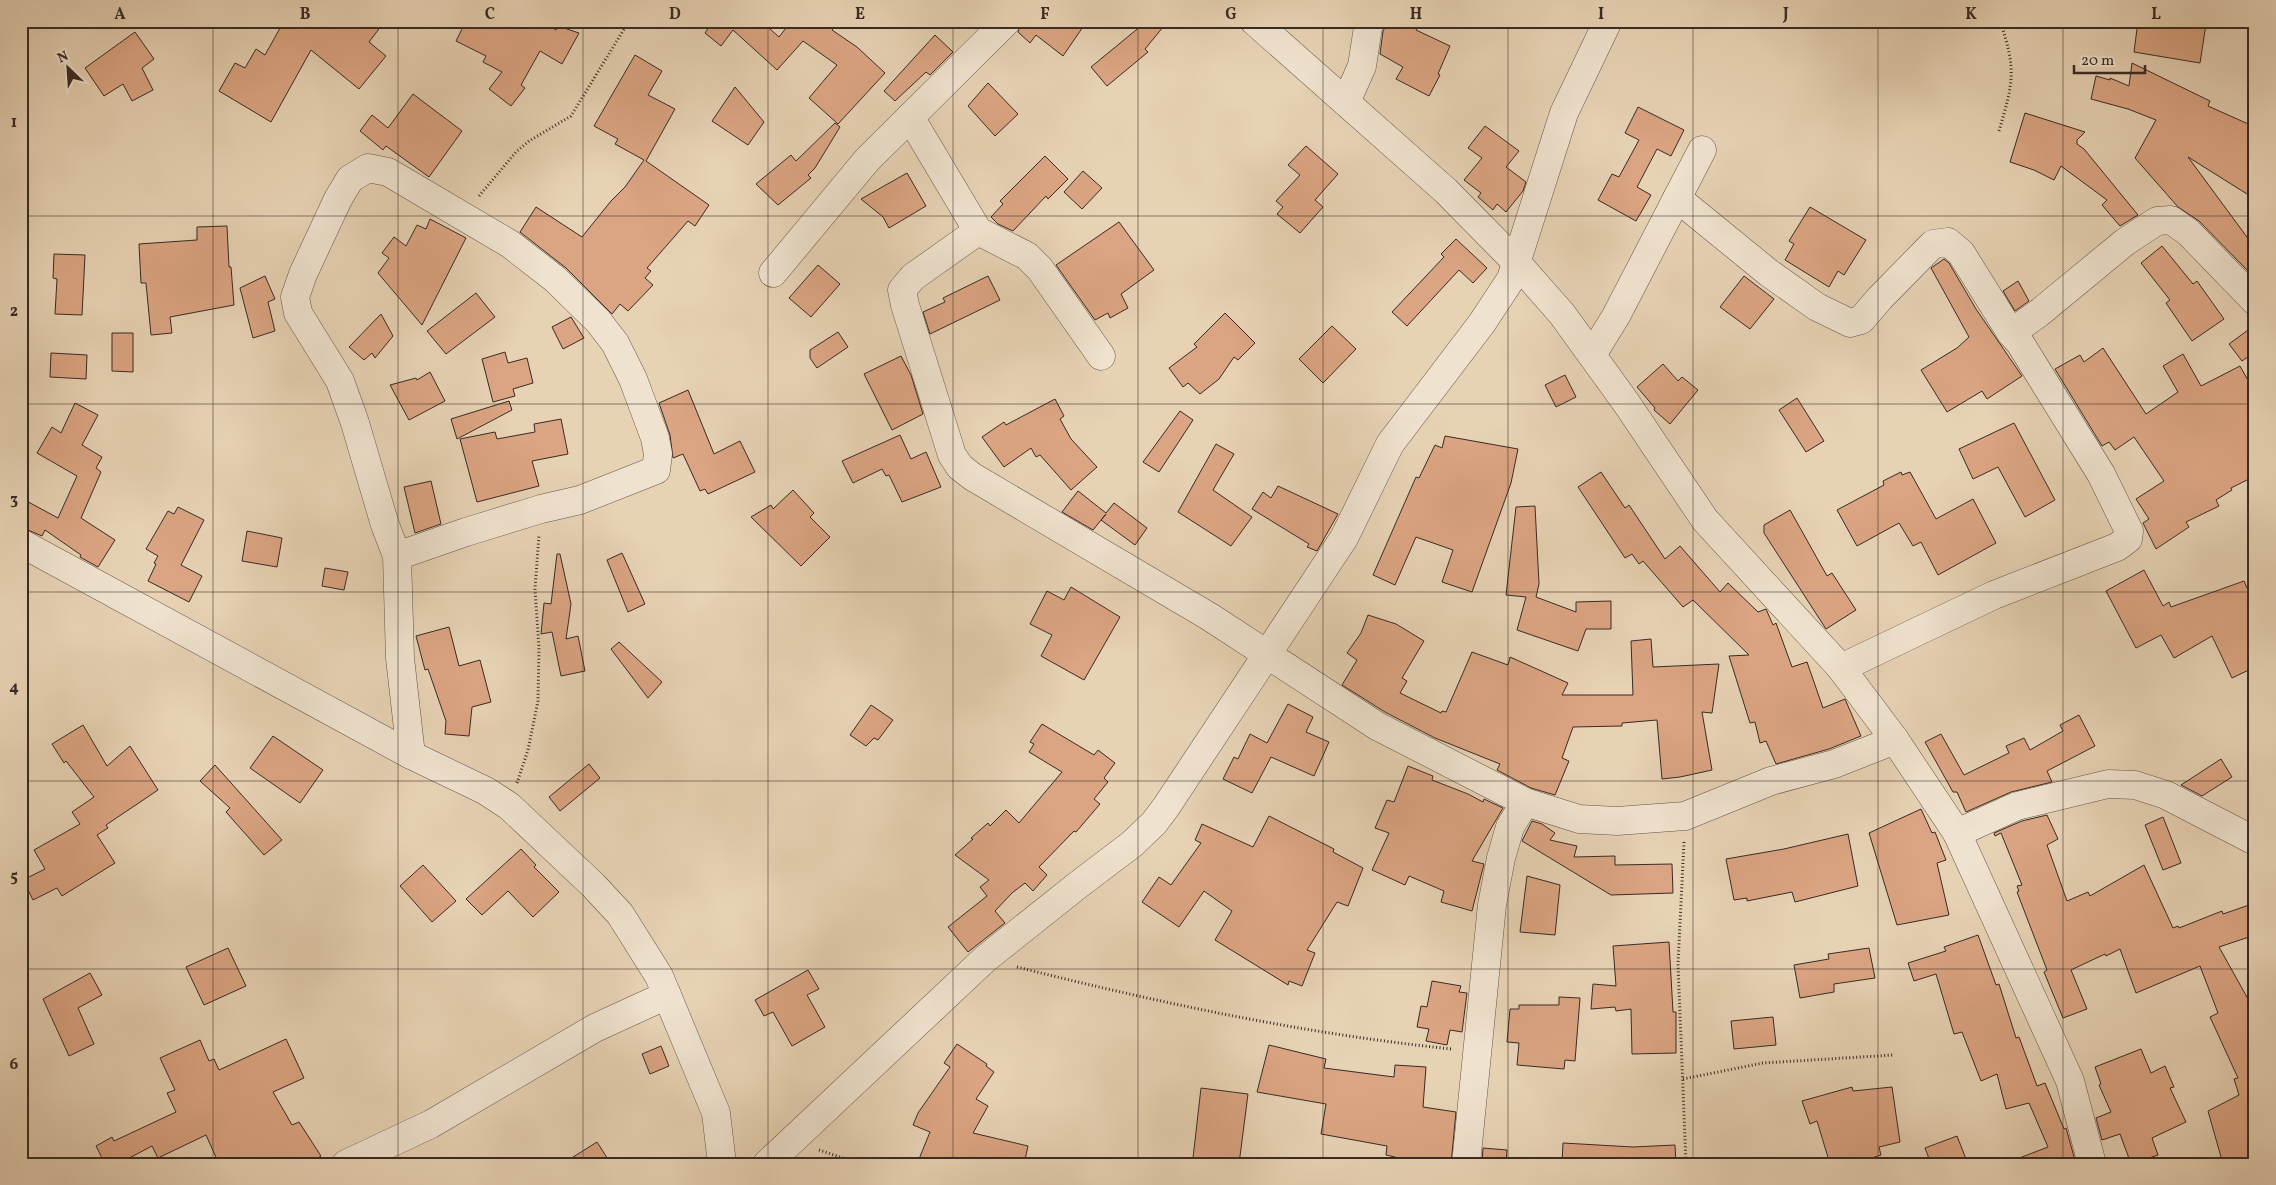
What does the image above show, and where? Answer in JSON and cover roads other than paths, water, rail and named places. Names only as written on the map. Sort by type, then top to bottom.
[{"type":"street","points":[[773,273],[866,160],[1007,21]]},
{"type":"street","points":[[1254,21],[1446,192],[1517,263],[1562,314],[1592,355],[1705,520],[1840,668],[1895,740],[1957,833],[2070,1081],[2092,1164]]},
{"type":"street","points":[[1346,102],[1362,66],[1369,21]]},
{"type":"street","points":[[767,1164],[790,1140],[986,959],[1132,844],[1154,823],[1268,655],[1344,538],[1390,444],[1482,323],[1511,279],[1564,113],[1608,21]]},
{"type":"street","points":[[910,117],[978,231],[1027,256],[1040,269],[1100,356]]},
{"type":"street","points":[[1592,355],[1616,316],[1702,150]]},
{"type":"street","points":[[397,556],[541,509],[580,500],[656,470],[658,454],[655,438],[633,379],[614,343],[598,321],[554,279],[510,244],[463,214],[388,172],[368,168],[350,179],[338,198],[302,274],[295,297],[298,313],[340,381],[382,516],[397,556],[400,658],[411,755]]},
{"type":"street","points":[[1677,198],[1777,279],[1817,307],[1850,323],[1861,320],[1933,244],[1948,242],[1961,253],[2011,333],[2020,343],[2101,474],[2129,531],[2128,539],[2118,548],[1962,609],[1840,668]]},
{"type":"street","points":[[2011,333],[2039,313],[2125,242],[2157,221],[2172,220],[2188,232],[2255,301]]},
{"type":"street","points":[[978,231],[913,277],[902,290],[952,455],[960,467],[973,477],[1134,572],[1268,655],[1377,726],[1525,802],[1579,819],[1617,821],[1685,816],[1771,781],[1834,764],[1895,740]]},
{"type":"street","points":[[21,543],[411,755],[486,791],[509,806],[593,885],[620,914],[659,976],[716,1113],[722,1164]]},
{"type":"street","points":[[1957,833],[2017,806],[2108,784],[2135,785],[2166,795],[2255,840]]},
{"type":"street","points":[[1466,1164],[1492,905],[1510,827],[1525,802]]},
{"type":"street","points":[[346,1164],[432,1124],[595,1028],[667,995]]}]
